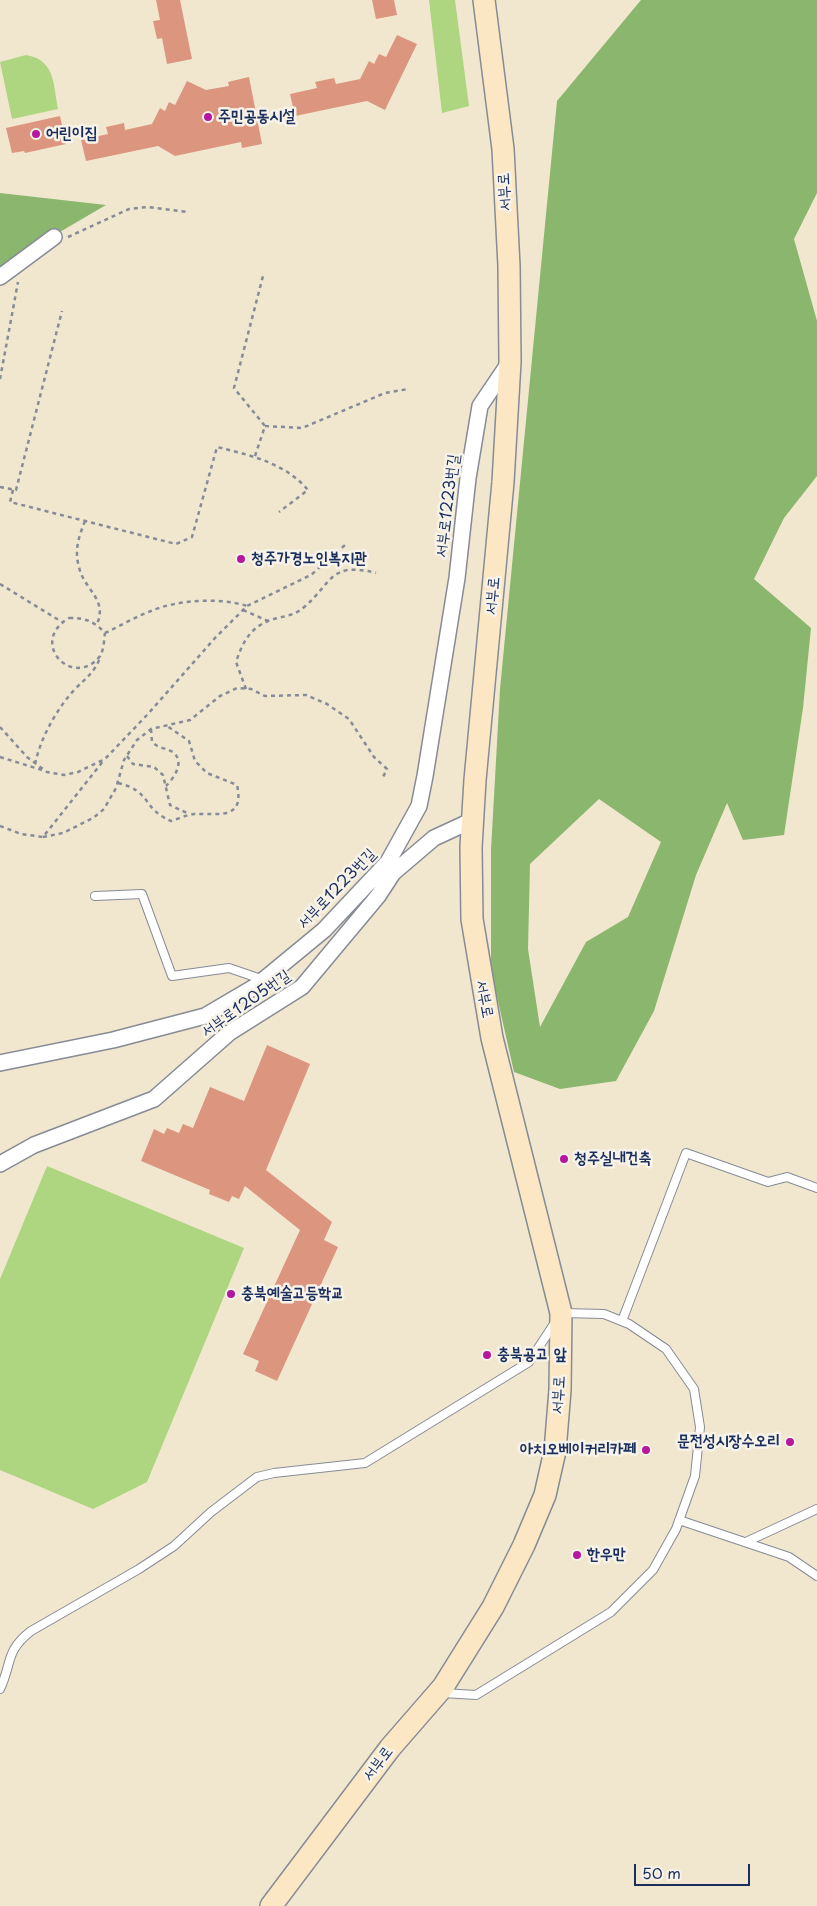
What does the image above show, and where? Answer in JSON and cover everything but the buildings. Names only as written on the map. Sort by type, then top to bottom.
[{"type":"main road","name":"서부로","points":[[271,1906],[390,1748],[438,1692],[493,1607],[524,1545],[545,1495],[555,1451],[560,1390],[561,1313],[492,1038],[479,972],[472,919],[473,820],[503,482],[510,362],[509,266],[503,149],[484,0]]},
{"type":"street","points":[[0,277],[59,239]]},
{"type":"street","name":"서부로1223번길","points":[[0,1063],[113,1040],[205,1016],[264,980],[327,928],[388,862],[419,806],[457,578],[468,478],[480,406],[510,362]]},
{"type":"street","name":"서부로1205번길","points":[[0,1164],[34,1145],[154,1099],[229,1033],[302,987],[378,896],[393,873],[434,838],[473,820]]},
{"type":"street","points":[[327,928],[340,942]]},
{"type":"lane","points":[[95,896],[142,894],[172,976],[229,968],[264,980]]},
{"type":"lane","points":[[622,1321],[686,1154],[768,1182],[787,1177],[817,1188]]},
{"type":"lane","points":[[0,1689],[9,1658],[18,1640],[139,1570],[174,1546],[211,1512],[257,1477],[274,1473],[365,1463],[529,1362],[561,1313],[604,1314],[622,1321],[666,1349],[694,1389],[700,1427],[695,1476],[680,1520],[653,1570],[611,1612],[476,1695],[438,1692]]},
{"type":"lane","points":[[746,1542],[817,1509]]},
{"type":"lane","points":[[680,1520],[789,1557],[817,1576]]},
{"type":"path","points":[[59,239],[129,209],[147,207],[187,212]]},
{"type":"path","points":[[263,276],[234,388],[265,426],[302,428],[384,393],[408,390]]},
{"type":"path","points":[[0,379],[18,282]]},
{"type":"path","points":[[62,311],[16,490],[13,490],[10,502],[176,544],[192,537],[217,448],[255,456],[297,477],[308,490],[279,512]]},
{"type":"path","points":[[255,456],[265,426]]},
{"type":"path","points":[[0,487],[13,490]]},
{"type":"path","points":[[85,521],[78,538],[78,567],[86,585],[98,600],[101,614],[97,624]]},
{"type":"path","points":[[43,837],[105,759],[247,606],[311,576],[345,545]]},
{"type":"path","points":[[246,689],[236,662],[248,635],[268,621],[286,618],[303,608],[337,572],[356,568],[376,573]]},
{"type":"path","points":[[0,584],[62,622]]},
{"type":"path","points":[[105,633],[152,610],[187,603],[214,600],[236,602],[247,606]]},
{"type":"path","points":[[243,610],[268,621]]},
{"type":"path","points":[[101,655],[90,665],[76,667],[64,665],[57,660],[53,650],[53,637],[62,622],[69,618],[84,618],[97,624],[105,633]]},
{"type":"path","points":[[35,764],[39,748],[52,721],[74,690],[96,670],[105,633]]},
{"type":"path","points":[[0,826],[21,834],[43,837],[63,833],[93,818],[104,809],[118,783],[127,756],[137,740],[151,729],[190,720],[220,696],[237,688],[266,696],[306,695],[327,704],[349,719],[374,757],[387,768],[382,779]]},
{"type":"path","points":[[118,783],[132,786],[145,796],[152,810],[171,821],[190,815],[224,815],[235,808],[240,798],[236,785],[207,773],[195,761],[189,742],[166,725]]},
{"type":"path","points":[[0,727],[35,764],[47,772]]},
{"type":"path","points":[[151,729],[152,742],[160,749],[172,752],[177,757],[178,768],[175,777],[166,786]]},
{"type":"path","points":[[127,756],[133,764],[154,767],[163,775],[170,805],[190,815]]},
{"type":"path","points":[[0,757],[47,772],[64,775],[78,772],[105,759]]},
{"type":"green space","points":[[429,0],[455,0],[469,106],[442,113]]},
{"type":"green space","points":[[641,0],[817,0],[817,193],[794,239],[817,321],[817,476],[784,518],[754,579],[811,628],[803,708],[784,835],[743,840],[727,803],[696,875],[654,1011],[616,1081],[560,1089],[514,1072],[491,970],[491,850],[500,689],[557,101]],"holes":[[[599,799],[661,842],[628,917],[586,942],[540,1027],[528,949],[530,864]]]},
{"type":"green space","points":[[26,55],[43,62],[48,68],[54,83],[58,109],[12,119],[0,62]]},
{"type":"green space","points":[[0,193],[106,205],[0,267]]},
{"type":"green space","points":[[47,1166],[244,1248],[147,1482],[93,1509],[0,1470],[0,1279]]},
{"type":"place","name":"주민공동시설","points":[[208,117]]},
{"type":"place","name":"어린이집","points":[[36,134]]},
{"type":"place","name":"청주가경노인복지관","points":[[241,559]]},
{"type":"place","name":"청주실내건축","points":[[564,1159]]},
{"type":"place","name":"충북예술고등학교","points":[[231,1294]]},
{"type":"place","name":"충북공고 앞","points":[[487,1355]]},
{"type":"place","name":"문전성시장수오리","points":[[790,1442]]},
{"type":"place","name":"아치오베이커리카페","points":[[646,1450]]},
{"type":"place","name":"한우만","points":[[577,1555]]}]
